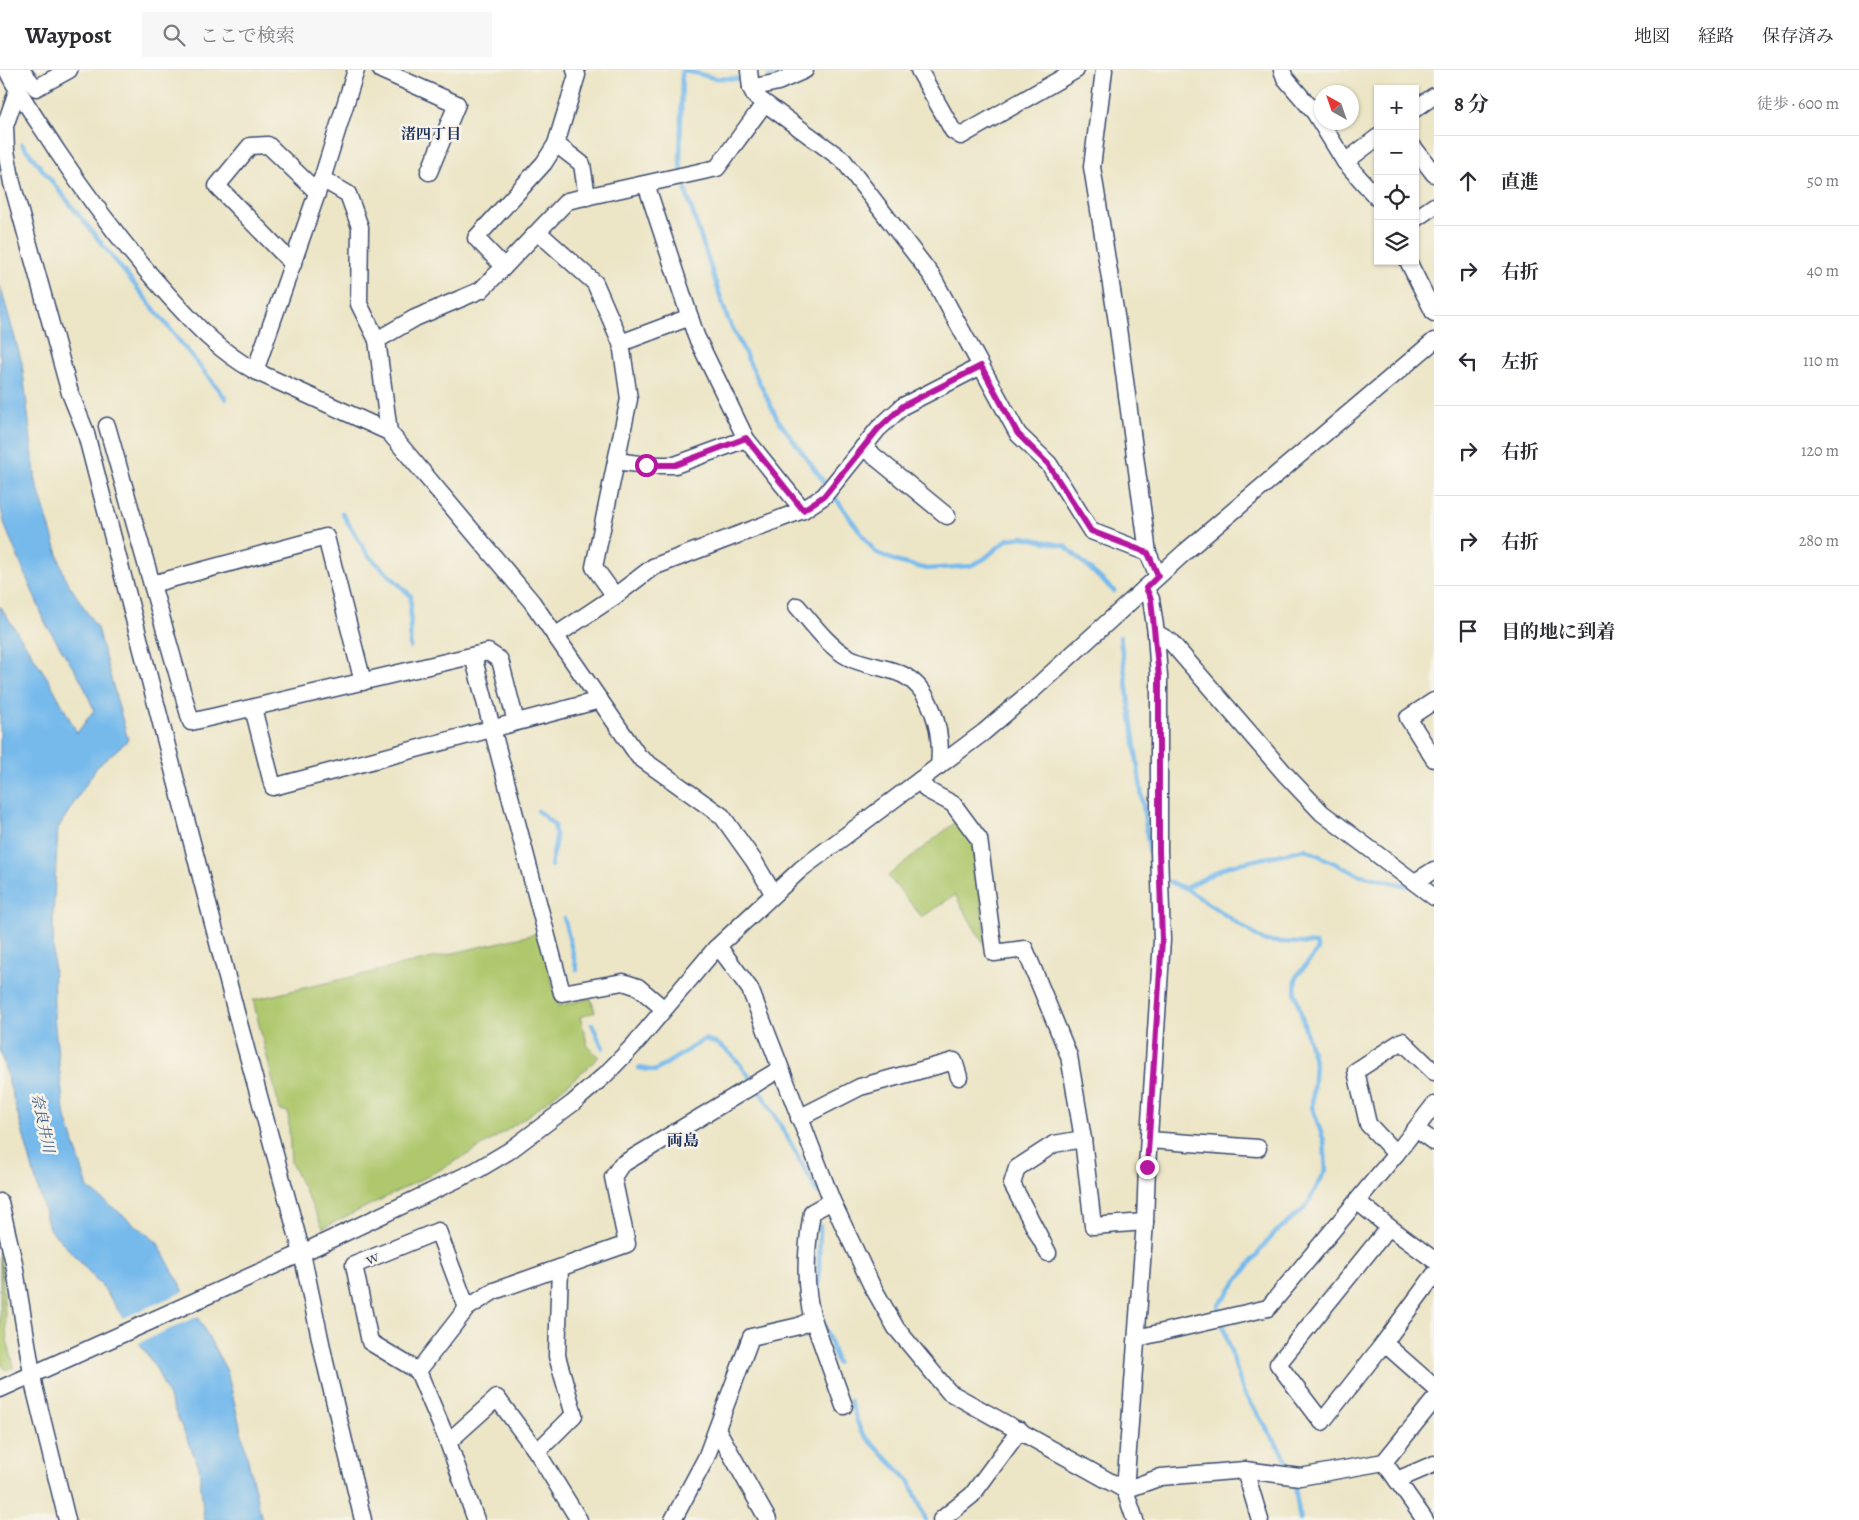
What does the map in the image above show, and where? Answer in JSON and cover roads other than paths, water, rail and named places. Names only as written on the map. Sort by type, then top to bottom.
[{"type":"street","points":[[11,70],[7,70],[17,91],[89,198],[146,271],[205,336],[235,360],[255,371],[389,432],[532,602],[639,757],[722,816],[754,861],[773,893]]},
{"type":"street","points":[[21,70],[36,88],[69,70]]},
{"type":"street","points":[[255,371],[293,264],[356,70]]},
{"type":"street","points":[[381,70],[457,104],[429,172]]},
{"type":"street","points":[[504,267],[476,238],[544,163],[556,144],[577,75],[575,70]]},
{"type":"street","points":[[806,70],[778,82],[749,76],[755,96],[843,160],[932,276],[1018,434],[1048,464],[1091,531],[1148,553]]},
{"type":"street","points":[[919,70],[953,131],[961,136],[1076,70]]},
{"type":"street","points":[[1104,70],[1092,167],[1118,328],[1148,553],[1158,576]]},
{"type":"street","points":[[1282,70],[1285,78],[1315,113],[1345,162],[1374,195]]},
{"type":"street","points":[[17,91],[5,126],[6,151],[12,183],[70,393],[86,430],[298,1255],[363,1520]]},
{"type":"street","points":[[1419,106],[1434,96]]},
{"type":"street","points":[[377,340],[416,318],[481,290],[566,202],[717,168],[764,104]]},
{"type":"street","points":[[1345,162],[1374,140]]},
{"type":"street","points":[[556,144],[582,164],[588,197]]},
{"type":"street","points":[[293,264],[217,186],[250,146],[268,145],[319,186],[348,194],[360,227],[360,304],[377,340],[389,432]]},
{"type":"street","points":[[1419,154],[1434,174]]},
{"type":"street","points":[[646,184],[696,336],[746,438],[803,510]]},
{"type":"street","points":[[1419,216],[1434,206]]},
{"type":"street","points":[[538,232],[594,283],[621,343],[629,399],[594,567],[615,596]]},
{"type":"street","points":[[1410,265],[1434,313]]},
{"type":"street","points":[[621,343],[690,318]]},
{"type":"street","points":[[0,1390],[298,1255],[477,1170],[509,1151],[574,1102],[605,1075],[716,948],[773,893],[939,766],[1034,689],[1158,576],[1434,341]]},
{"type":"street","points":[[555,636],[615,596],[652,567],[803,510],[824,496],[878,429],[903,406],[981,366]]},
{"type":"street","points":[[107,426],[190,722],[488,652],[500,660],[516,722]]},
{"type":"street","points":[[616,461],[646,465],[675,465],[746,438]]},
{"type":"street","points":[[864,448],[947,516]]},
{"type":"street","points":[[152,584],[326,538],[363,682]]},
{"type":"street","points":[[1135,1520],[1125,1490],[1145,1222],[1162,940],[1156,633],[1151,599],[1146,588]]},
{"type":"street","points":[[797,606],[836,650],[850,659],[898,672],[917,685],[930,701],[941,751],[939,766]]},
{"type":"street","points":[[1156,633],[1170,641],[1286,775],[1322,813],[1434,897]]},
{"type":"street","points":[[473,656],[562,993],[623,982],[638,987],[664,1009]]},
{"type":"street","points":[[253,708],[273,787],[600,700]]},
{"type":"street","points":[[1434,701],[1408,718],[1434,759]]},
{"type":"street","points":[[920,780],[927,790],[953,804],[979,839],[994,953],[1025,949],[1069,1056],[1083,1139],[1093,1226],[1145,1222]]},
{"type":"street","points":[[1415,882],[1434,870]]},
{"type":"street","points":[[716,948],[724,954],[750,989],[832,1201],[871,1284],[896,1328],[949,1392],[1125,1490]]},
{"type":"street","points":[[1396,1154],[1368,1124],[1356,1071],[1402,1041],[1434,1072]]},
{"type":"street","points":[[799,1118],[860,1087],[954,1061],[960,1077]]},
{"type":"street","points":[[476,1520],[448,1442],[418,1370],[468,1308],[494,1292],[627,1244],[614,1176],[621,1165],[780,1070]]},
{"type":"street","points":[[1137,1338],[1268,1308],[1358,1202],[1434,1105]]},
{"type":"street","points":[[1416,1129],[1434,1142]]},
{"type":"street","points":[[1048,1253],[1012,1184],[1017,1168],[1054,1144],[1083,1139]]},
{"type":"street","points":[[1149,1140],[1258,1148]]},
{"type":"street","points":[[832,1201],[812,1212],[807,1241],[807,1301],[844,1406]]},
{"type":"street","points":[[0,1202],[67,1520]]},
{"type":"street","points":[[1358,1202],[1434,1260]]},
{"type":"street","points":[[1389,1227],[1278,1364],[1322,1422],[1434,1275]]},
{"type":"street","name":"ｗ","points":[[418,1370],[370,1342],[354,1265],[438,1231],[468,1308]]},
{"type":"street","points":[[537,1452],[574,1415],[557,1356],[560,1268]]},
{"type":"street","points":[[673,1520],[706,1458],[751,1337],[799,1326],[813,1319]]},
{"type":"street","points":[[1384,1343],[1434,1388]]},
{"type":"street","points":[[448,1442],[497,1398],[537,1452],[579,1520]]},
{"type":"street","points":[[1125,1490],[1161,1476],[1246,1470],[1295,1476],[1384,1462],[1434,1400]]},
{"type":"street","points":[[717,1429],[768,1520]]},
{"type":"street","points":[[941,1520],[972,1495],[1020,1430]]},
{"type":"street","points":[[1384,1462],[1426,1520]]},
{"type":"street","points":[[1397,1480],[1434,1464]]},
{"type":"street","points":[[1246,1470],[1260,1520]]},
{"type":"water","name":"奈良井川","points":[[0,285],[22,363],[36,482],[65,578],[97,628],[128,740],[97,767],[58,828],[53,918],[54,1017],[64,1111],[88,1188],[157,1242],[227,1371],[262,1520],[204,1520],[199,1467],[157,1370],[103,1287],[49,1228],[0,1050],[0,606],[50,682],[77,733],[94,710],[83,684],[46,624],[5,526],[0,505]]},
{"type":"waterway","points":[[682,70],[680,163],[687,195],[727,317],[777,418],[827,486]]},
{"type":"waterway","points":[[684,70],[714,78],[747,79]]},
{"type":"waterway","points":[[769,76],[784,70]]},
{"type":"waterway","points":[[22,144],[226,399]]},
{"type":"waterway","points":[[831,492],[875,552],[898,562],[927,569],[970,566],[984,559],[1008,539],[1023,537],[1065,546],[1114,591]]},
{"type":"waterway","points":[[342,513],[368,555],[411,596],[410,647]]},
{"type":"waterway","points":[[1120,637],[1151,863]]},
{"type":"waterway","points":[[538,811],[554,825],[556,838],[551,866]]},
{"type":"waterway","points":[[1185,888],[1228,866],[1305,849],[1357,874],[1408,886]]},
{"type":"waterway","points":[[1170,882],[1185,888],[1264,941],[1316,944],[1318,950],[1296,977],[1295,992],[1315,1064],[1312,1107],[1324,1141],[1326,1170],[1305,1208],[1272,1235],[1218,1306],[1220,1315]]},
{"type":"waterway","points":[[564,918],[577,970]]},
{"type":"waterway","points":[[592,1024],[603,1048]]},
{"type":"waterway","points":[[639,1068],[655,1071],[705,1039],[719,1045],[732,1055],[760,1091],[818,1193]]},
{"type":"waterway","points":[[820,1226],[818,1306],[837,1363]]},
{"type":"waterway","points":[[1222,1322],[1243,1391],[1294,1472]]},
{"type":"waterway","points":[[850,1401],[861,1432],[910,1482],[926,1520]]},
{"type":"waterway","points":[[1294,1480],[1300,1520]]},
{"type":"district","name":"渚四丁目","points":[[431,134]]},
{"type":"district","name":"両島","points":[[683,1140]]}]
